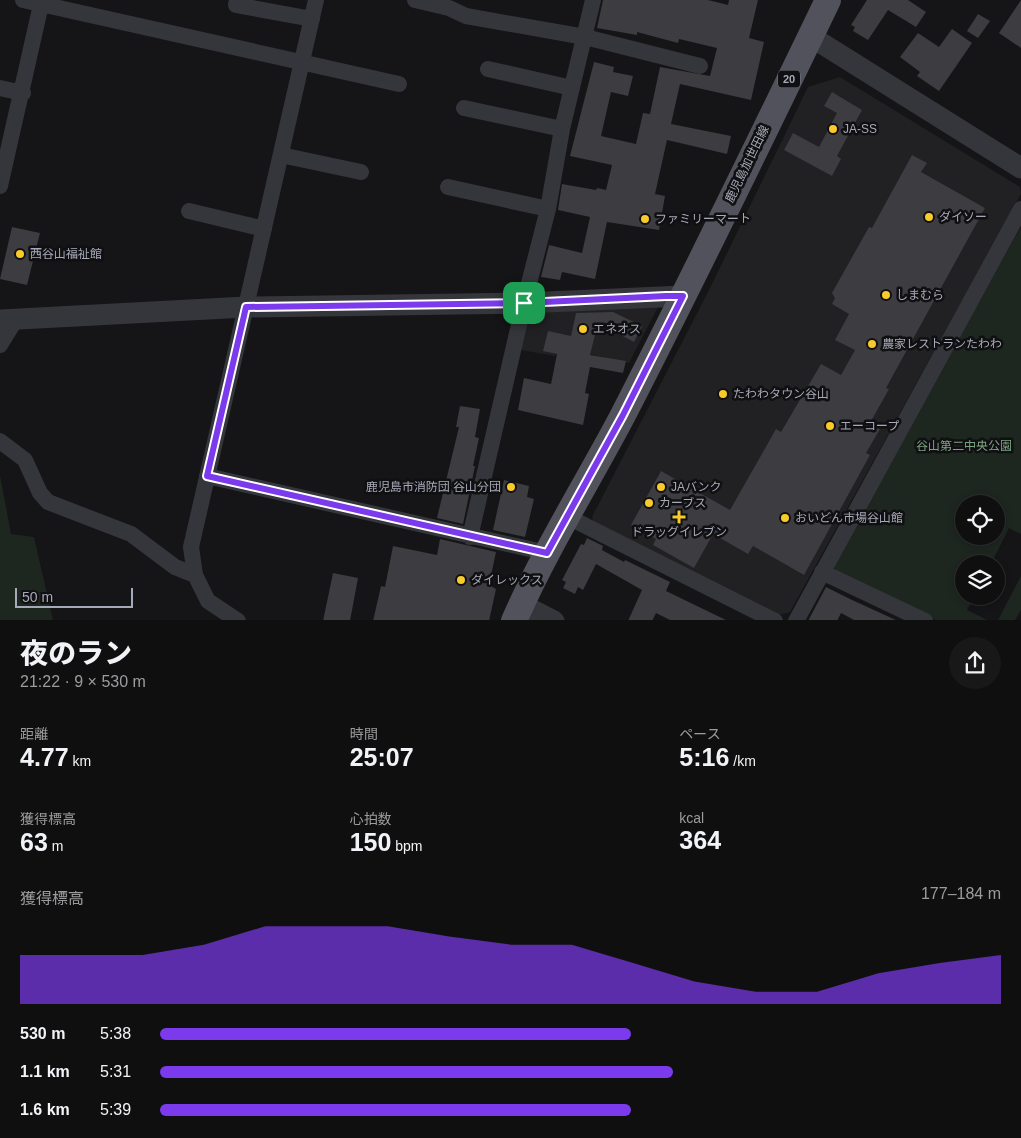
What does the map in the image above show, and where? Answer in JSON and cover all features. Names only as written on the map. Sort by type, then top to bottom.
[{"type":"main road","name":"鹿児島加世田線","points":[[517,612],[547,553],[623,415],[828,0]]},
{"type":"street","points":[[23,0],[42,2],[398,88]]},
{"type":"street","points":[[237,0],[236,5],[312,19]]},
{"type":"street","points":[[238,620],[208,601],[195,575],[191,547],[316,0]]},
{"type":"street","points":[[415,0],[449,8],[466,16],[585,37],[700,66]]},
{"type":"street","points":[[470,537],[524,303],[548,209],[562,128],[593,0]]},
{"type":"street","points":[[0,186],[23,93],[42,2]]},
{"type":"street","points":[[810,36],[1021,168]]},
{"type":"street","points":[[488,69],[572,88]]},
{"type":"street","points":[[0,88],[23,93]]},
{"type":"street","points":[[464,108],[562,128]]},
{"type":"street","points":[[281,155],[362,172]]},
{"type":"street","points":[[448,187],[548,209]]},
{"type":"street","points":[[796,620],[1021,209]]},
{"type":"street","points":[[189,211],[264,229]]},
{"type":"street","points":[[0,345],[8,320],[246,307],[524,303],[683,296]]},
{"type":"street","points":[[0,441],[25,460],[40,494],[48,502],[131,534],[175,567],[195,575]]},
{"type":"street","points":[[207,476],[547,553]]},
{"type":"street","points":[[568,516],[775,620]]},
{"type":"street","points":[[822,572],[925,620]]},
{"type":"street","points":[[517,612],[554,620]]},
{"type":"shaded area","name":"たわわタウン谷山","points":[[840,77],[1020,187],[1021,194],[790,612],[779,615],[594,524],[592,517],[709,290],[808,87]]},
{"type":"shaded area","name":"エネオス","points":[[658,307],[629,363],[558,347],[555,356],[515,349],[524,312]]},
{"type":"green space","name":"谷山第二中央公園","points":[[1021,227],[1021,534],[1009,528],[1005,536],[1005,495],[955,495],[955,545],[1000,545],[996,555],[955,555],[955,605],[970,605],[967,610],[987,620],[936,620],[835,571],[834,561]]},
{"type":"green space","points":[[0,475],[11,534],[34,537],[53,620],[0,620]]},
{"type":"green space","points":[[1021,576],[1021,610],[1015,620],[998,620]]},
{"type":"building","points":[[603,0],[708,0],[728,5],[729,0],[758,0],[749,38],[764,42],[751,100],[680,84],[671,124],[731,136],[727,154],[667,140],[655,194],[665,196],[659,230],[607,222],[595,279],[562,272],[560,280],[541,277],[549,245],[582,253],[590,217],[558,210],[562,184],[606,190],[612,165],[570,156],[594,62],[614,67],[613,72],[633,76],[628,96],[611,92],[601,136],[636,144],[643,113],[650,114],[660,67],[710,76],[717,48],[679,39],[678,43],[637,32],[637,35],[597,28]]},
{"type":"building","points":[[867,0],[908,0],[926,12],[916,27],[888,10],[868,40],[853,31],[855,27],[851,25]]},
{"type":"building","points":[[1021,0],[1021,48],[999,33]]},
{"type":"building","points":[[978,14],[990,21],[978,38],[967,31]]},
{"type":"building","points":[[952,29],[972,43],[939,91],[917,76],[920,72],[900,57],[918,33],[939,47]]},
{"type":"building","points":[[832,92],[862,110],[837,156],[841,159],[832,176],[784,150],[793,133],[819,147],[837,113],[824,106]]},
{"type":"building","points":[[912,155],[927,163],[921,172],[985,208],[886,388],[889,389],[870,423],[880,429],[866,453],[870,455],[804,575],[753,546],[748,554],[713,534],[694,568],[653,545],[656,539],[631,525],[661,471],[730,510],[776,429],[781,432],[821,364],[841,375],[855,350],[835,340],[849,314],[832,304],[835,298],[832,293],[869,227],[872,228]]},
{"type":"building","name":"西谷山福祉館","points":[[12,227],[40,233],[27,285],[0,279]]},
{"type":"building","points":[[613,312],[642,326],[634,342],[598,323],[590,355],[626,361],[623,373],[590,367],[585,393],[589,394],[583,425],[518,410],[524,378],[551,384],[557,354],[543,351],[548,331],[571,336],[576,313]]},
{"type":"building","points":[[460,406],[480,409],[475,437],[479,438],[473,466],[475,466],[463,524],[437,518],[459,427],[456,427]]},
{"type":"building","points":[[504,480],[529,486],[527,497],[534,499],[525,537],[493,530]]},
{"type":"building","points":[[587,538],[603,546],[602,550],[624,562],[625,560],[670,582],[666,591],[726,620],[670,620],[656,613],[652,620],[628,620],[642,590],[596,564],[583,590],[578,587],[575,594],[563,588],[566,582],[562,580],[581,544],[584,545]]},
{"type":"building","name":"ダイレックス","points":[[440,539],[496,552],[489,585],[496,589],[489,620],[373,620],[381,586],[385,587],[393,546],[437,555]]},
{"type":"building","points":[[333,573],[358,578],[350,620],[323,620]]},
{"type":"building","points":[[826,587],[896,620],[854,620],[841,613],[838,620],[809,620]]},
{"type":"place","name":"JA-SS","points":[[833,129]]},
{"type":"place","name":"ダイソー","points":[[929,217]]},
{"type":"place","name":"ファミリーマート","points":[[645,219]]},
{"type":"place","name":"西谷山福祉館","points":[[20,254]]},
{"type":"place","name":"しまむら","points":[[886,295]]},
{"type":"place","name":"エネオス","points":[[583,329]]},
{"type":"place","name":"農家レストランたわわ","points":[[872,344]]},
{"type":"place","name":"たわわタウン谷山","points":[[723,394]]},
{"type":"place","name":"エーコープ","points":[[830,426]]},
{"type":"place","name":"鹿児島市消防団 谷山分団","points":[[511,487]]},
{"type":"place","name":"JAバンク","points":[[661,487]]},
{"type":"place","name":"カーブス","points":[[649,503]]},
{"type":"place","name":"ドラッグイレブン","points":[[679,517]]},
{"type":"place","name":"おいどん市場谷山館","points":[[785,518]]},
{"type":"place","name":"ダイレックス","points":[[461,580]]},
{"type":"route","points":[[683,296],[623,415],[547,553],[207,476],[246,307],[524,303],[683,296]]}]
